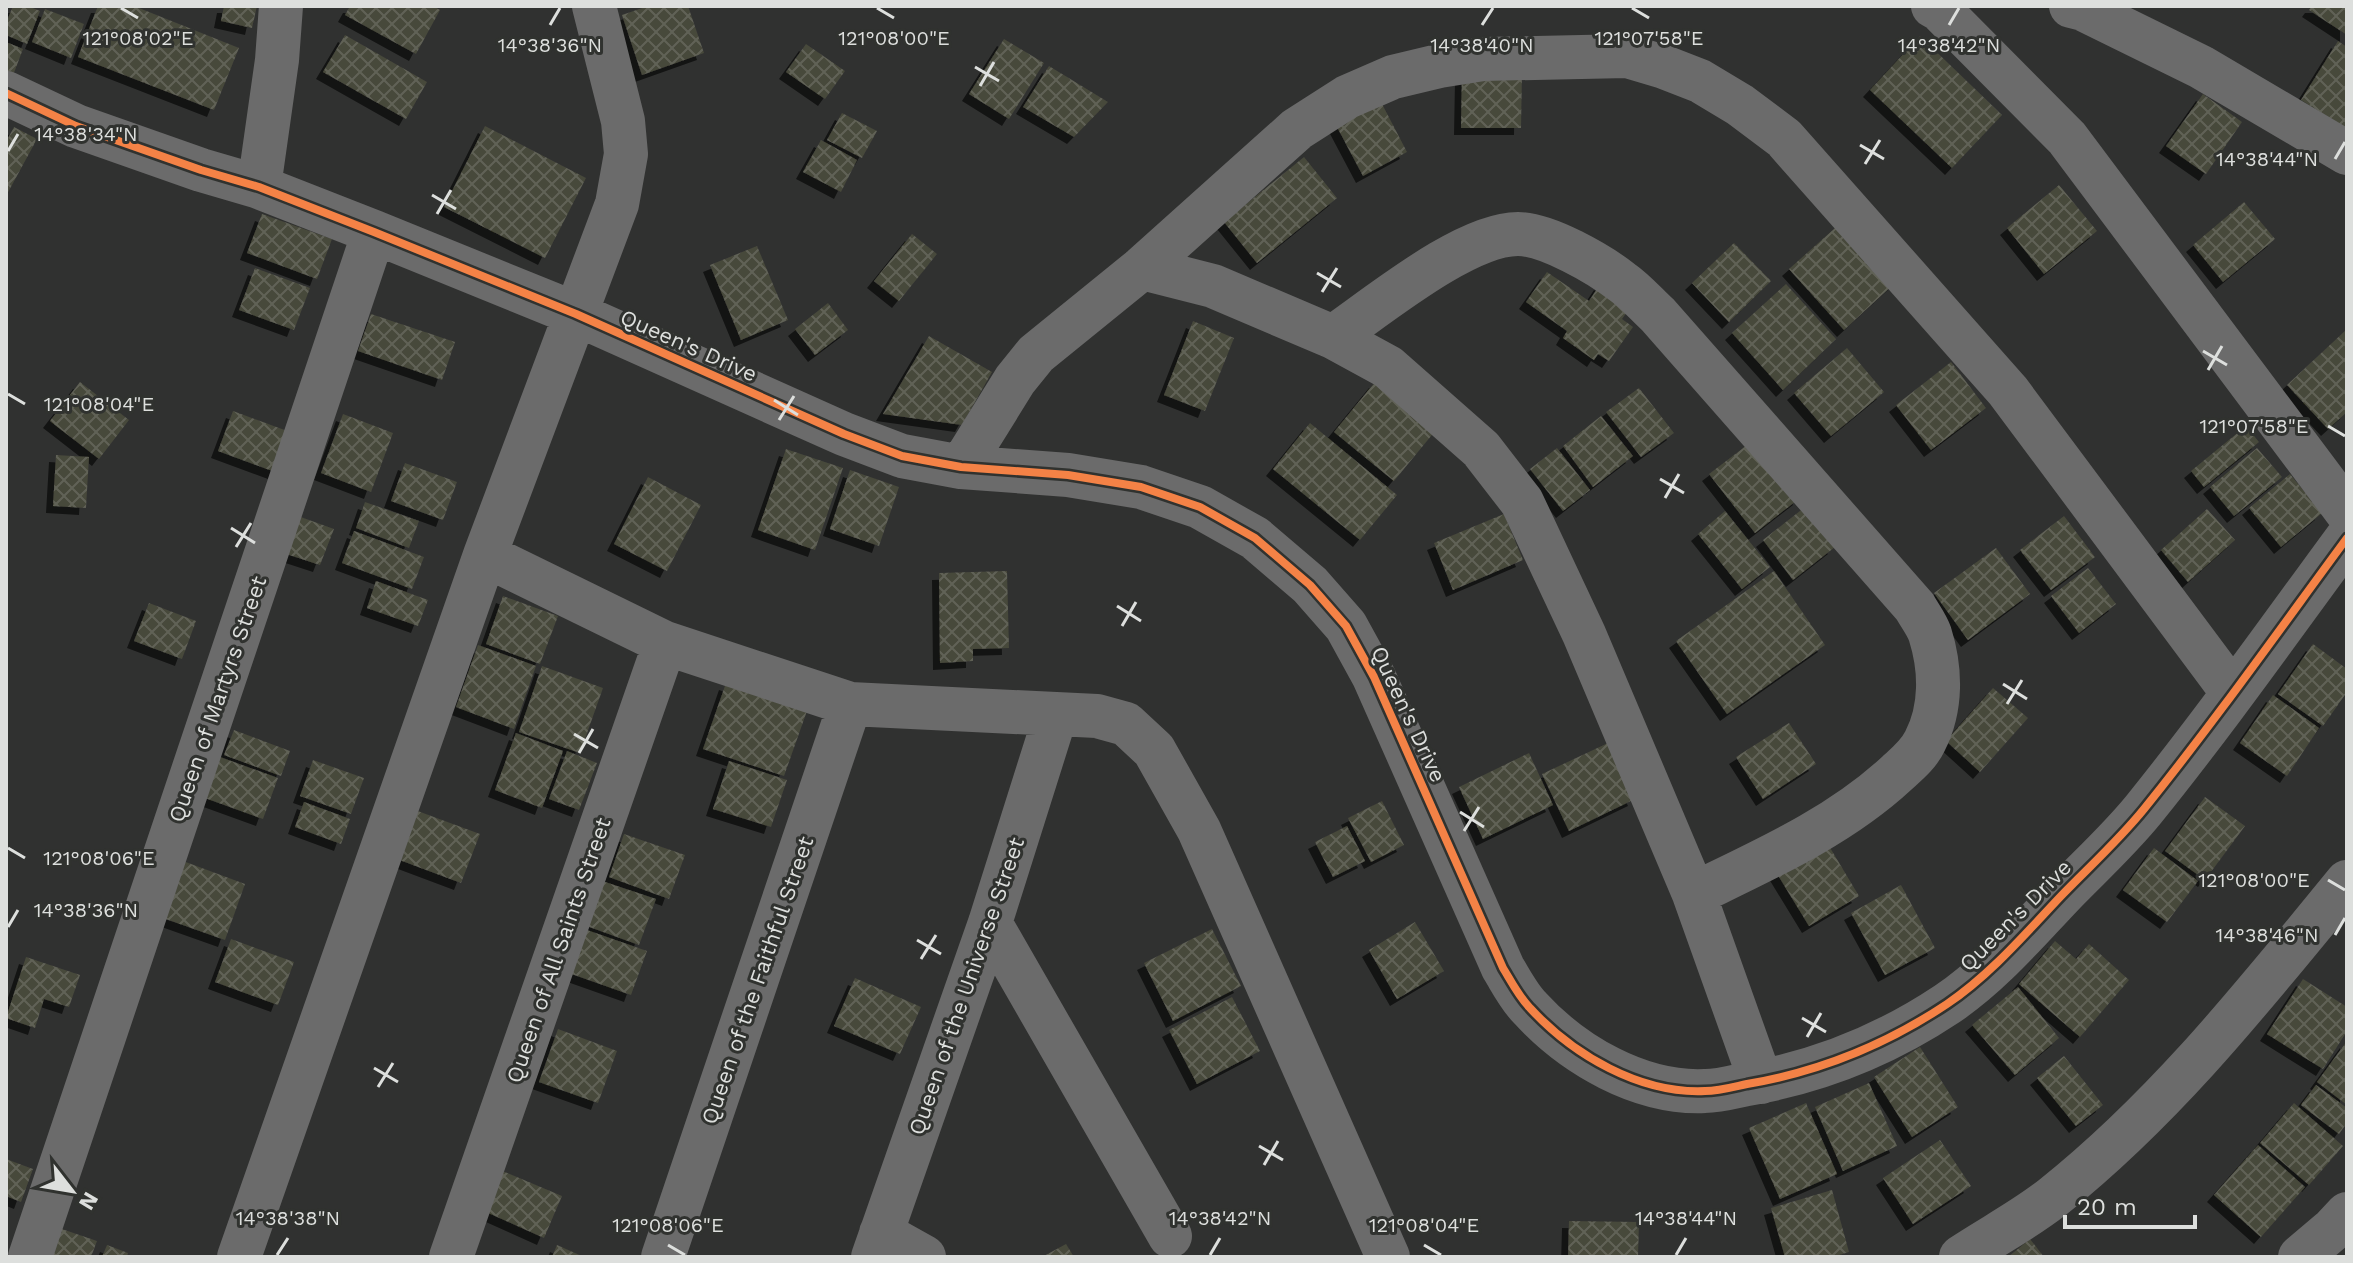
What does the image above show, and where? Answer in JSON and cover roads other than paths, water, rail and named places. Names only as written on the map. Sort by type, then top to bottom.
[{"type":"street","points":[[259,187],[277,60],[281,6]]},
{"type":"street","points":[[239,1257],[485,555],[617,204],[626,154],[623,121],[594,6]]},
{"type":"street","points":[[2071,6],[2201,67],[2347,153]]},
{"type":"street","points":[[1950,7],[2067,138],[2347,512]]},
{"type":"street","points":[[961,467],[1015,380],[1036,354],[1142,268],[1297,129],[1347,97],[1393,77],[1483,59],[1627,56],[1700,81],[1740,105],[1784,138],[2008,391],[2233,693]]},
{"type":"street","name":"Queen's Drive","points":[[6,93],[76,126],[259,187],[374,232],[576,314],[844,434],[902,456],[961,467],[1068,475],[1141,487],[1200,507],[1255,538],[1310,585],[1346,626],[1374,677],[1503,968],[1527,1006],[1553,1031],[1583,1052],[1623,1075],[1665,1088],[1705,1091],[1761,1082],[1822,1065],[1888,1039],[1949,1003],[2001,960],[2142,811],[2347,538]]},
{"type":"street","name":"Queen of Martyrs Street","points":[[30,1257],[374,232]]},
{"type":"street","points":[[1333,337],[1435,266],[1490,238],[1517,234],[1536,236],[1559,245],[1622,282],[1658,315],[1915,607],[1929,631],[1936,659],[1939,693],[1925,743],[1875,794],[1790,847],[1694,894]]},
{"type":"street","points":[[1142,268],[1213,286],[1333,337],[1388,367],[1481,449],[1522,502],[1584,634],[1694,894],[1761,1082]]},
{"type":"street","points":[[485,555],[665,643],[850,704],[1097,716],[1126,724],[1154,750],[1199,830],[1390,1256]]},
{"type":"street","name":"Queen of All Saints Street","points":[[451,1257],[665,643]]},
{"type":"street","name":"Queen of the Faithful Street","points":[[663,1257],[850,704]]},
{"type":"street","name":"Queen of the Universe Street","points":[[877,1245],[990,923],[1056,714]]},
{"type":"street","points":[[1961,1257],[2051,1199],[2135,1126],[2230,1024],[2347,882]]},
{"type":"street","points":[[990,923],[1170,1236]]},
{"type":"street","points":[[2300,1257],[2347,1214]]},
{"type":"street","points":[[877,1245],[924,1257]]}]
